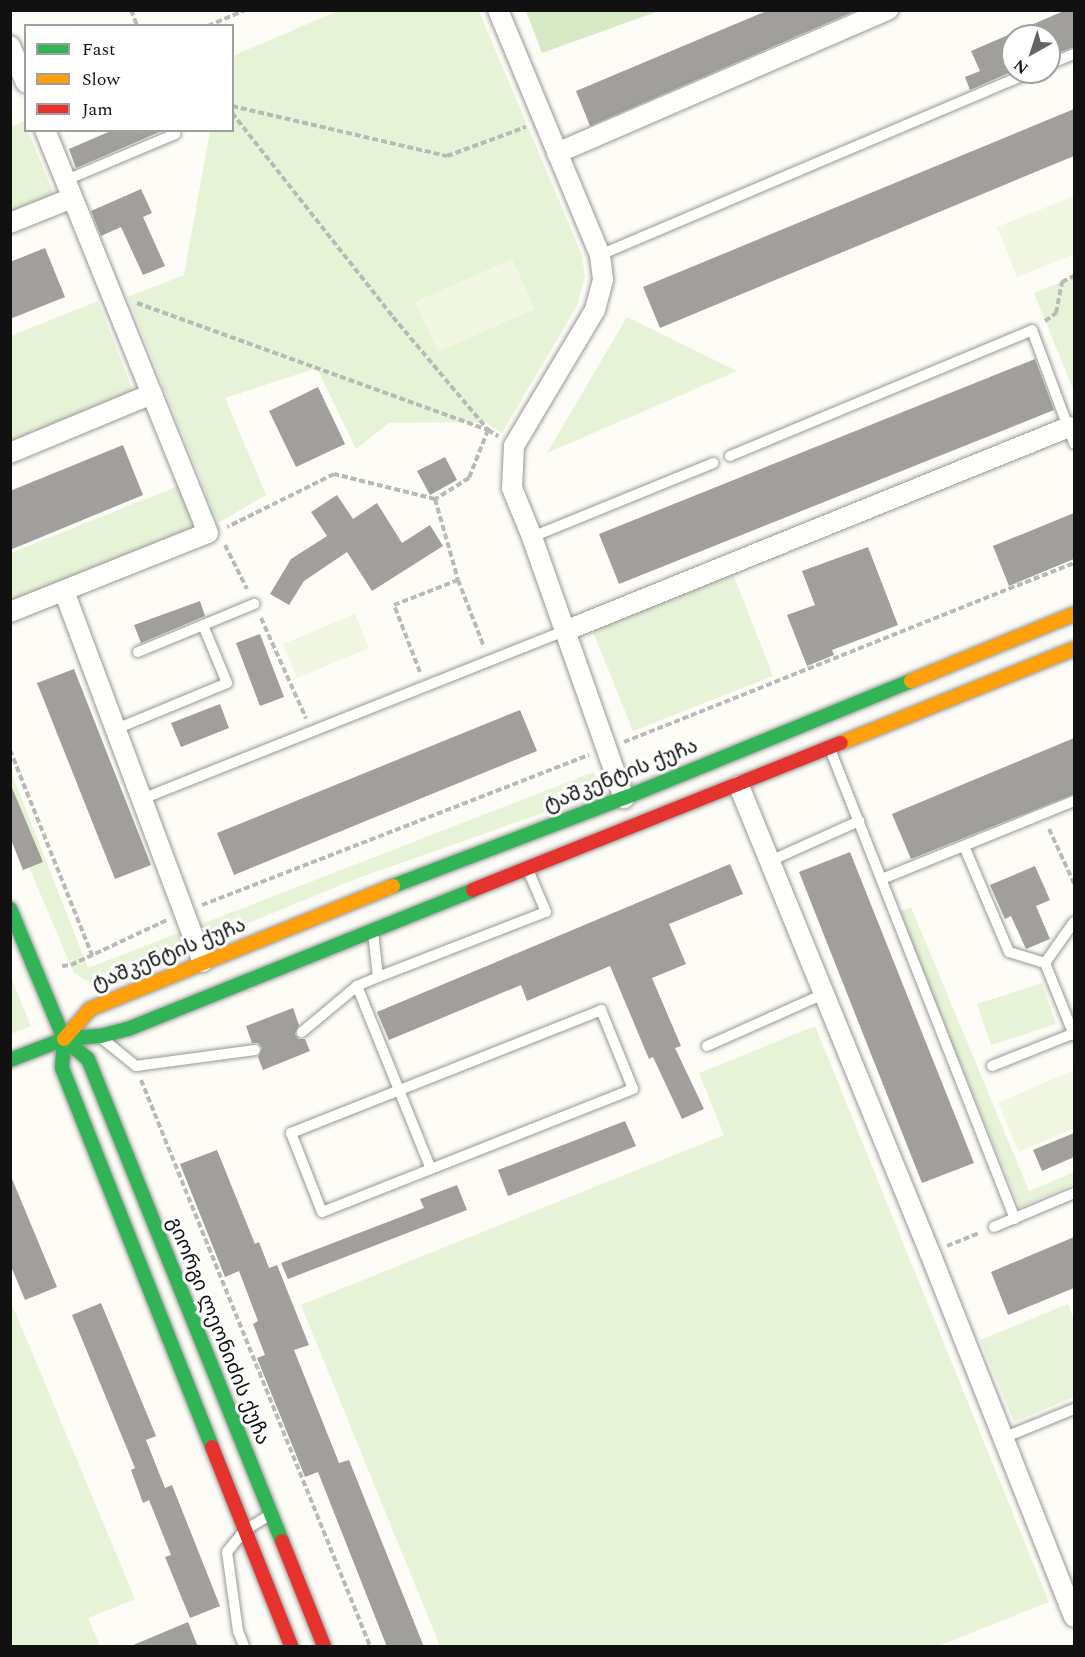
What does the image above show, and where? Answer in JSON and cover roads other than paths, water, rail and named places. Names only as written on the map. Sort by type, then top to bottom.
[{"type":"main road","name":"ტაშკენტის ქუჩა","points":[[64,1039],[90,1009],[361,898],[624,798],[1074,614]]},
{"type":"main road","points":[[10,1060],[64,1039],[101,1036],[128,1029],[739,786],[1074,649]]},
{"type":"main road","name":"გიორგი ლეონიძის ქუჩა","points":[[10,909],[64,1039],[62,1068],[291,1647]]},
{"type":"main road","name":"გიორგი ლეონიძის ქუჩა","points":[[64,1039],[88,1059],[324,1647]]},
{"type":"street","points":[[498,10],[600,255],[603,280],[595,310],[514,446],[512,488],[532,537],[624,798]]},
{"type":"street","points":[[557,153],[888,10]]},
{"type":"street","points":[[10,46],[24,78]]},
{"type":"street","points":[[10,612],[213,532],[152,394],[46,132]]},
{"type":"street","points":[[10,223],[68,189]]},
{"type":"street","points":[[10,453],[152,394]]},
{"type":"street","points":[[565,631],[1072,435]]},
{"type":"street","points":[[64,591],[203,962]]},
{"type":"street","points":[[739,786],[930,1253],[1074,1616]]},
{"type":"lane","points":[[600,255],[1003,84]]},
{"type":"lane","points":[[68,189],[175,134]]},
{"type":"lane","points":[[730,456],[1032,330],[1072,435]]},
{"type":"lane","points":[[532,537],[713,463]]},
{"type":"lane","points":[[138,652],[254,604]]},
{"type":"lane","points":[[116,729],[227,683],[203,625]]},
{"type":"lane","points":[[142,799],[565,631]]},
{"type":"lane","points":[[830,749],[1015,1219]]},
{"type":"lane","points":[[882,879],[1074,801]]},
{"type":"lane","points":[[770,861],[859,820]]},
{"type":"lane","points":[[964,846],[1009,952],[1045,963]]},
{"type":"lane","points":[[302,1032],[357,986],[546,912],[528,870]]},
{"type":"lane","points":[[1045,963],[1074,922]]},
{"type":"lane","points":[[372,931],[378,977]]},
{"type":"lane","points":[[992,1066],[1073,1034],[1045,963]]},
{"type":"lane","points":[[357,986],[431,1169]]},
{"type":"lane","points":[[707,1046],[824,994]]},
{"type":"lane","points":[[601,1010],[633,1089],[431,1169],[322,1212],[291,1133],[601,1010]]},
{"type":"lane","points":[[101,1036],[136,1066],[255,1050]]},
{"type":"lane","points":[[994,1227],[1074,1193]]},
{"type":"lane","points":[[1003,1438],[1074,1409]]},
{"type":"lane","points":[[244,1647],[238,1631],[227,1552],[244,1530],[271,1514]]}]
